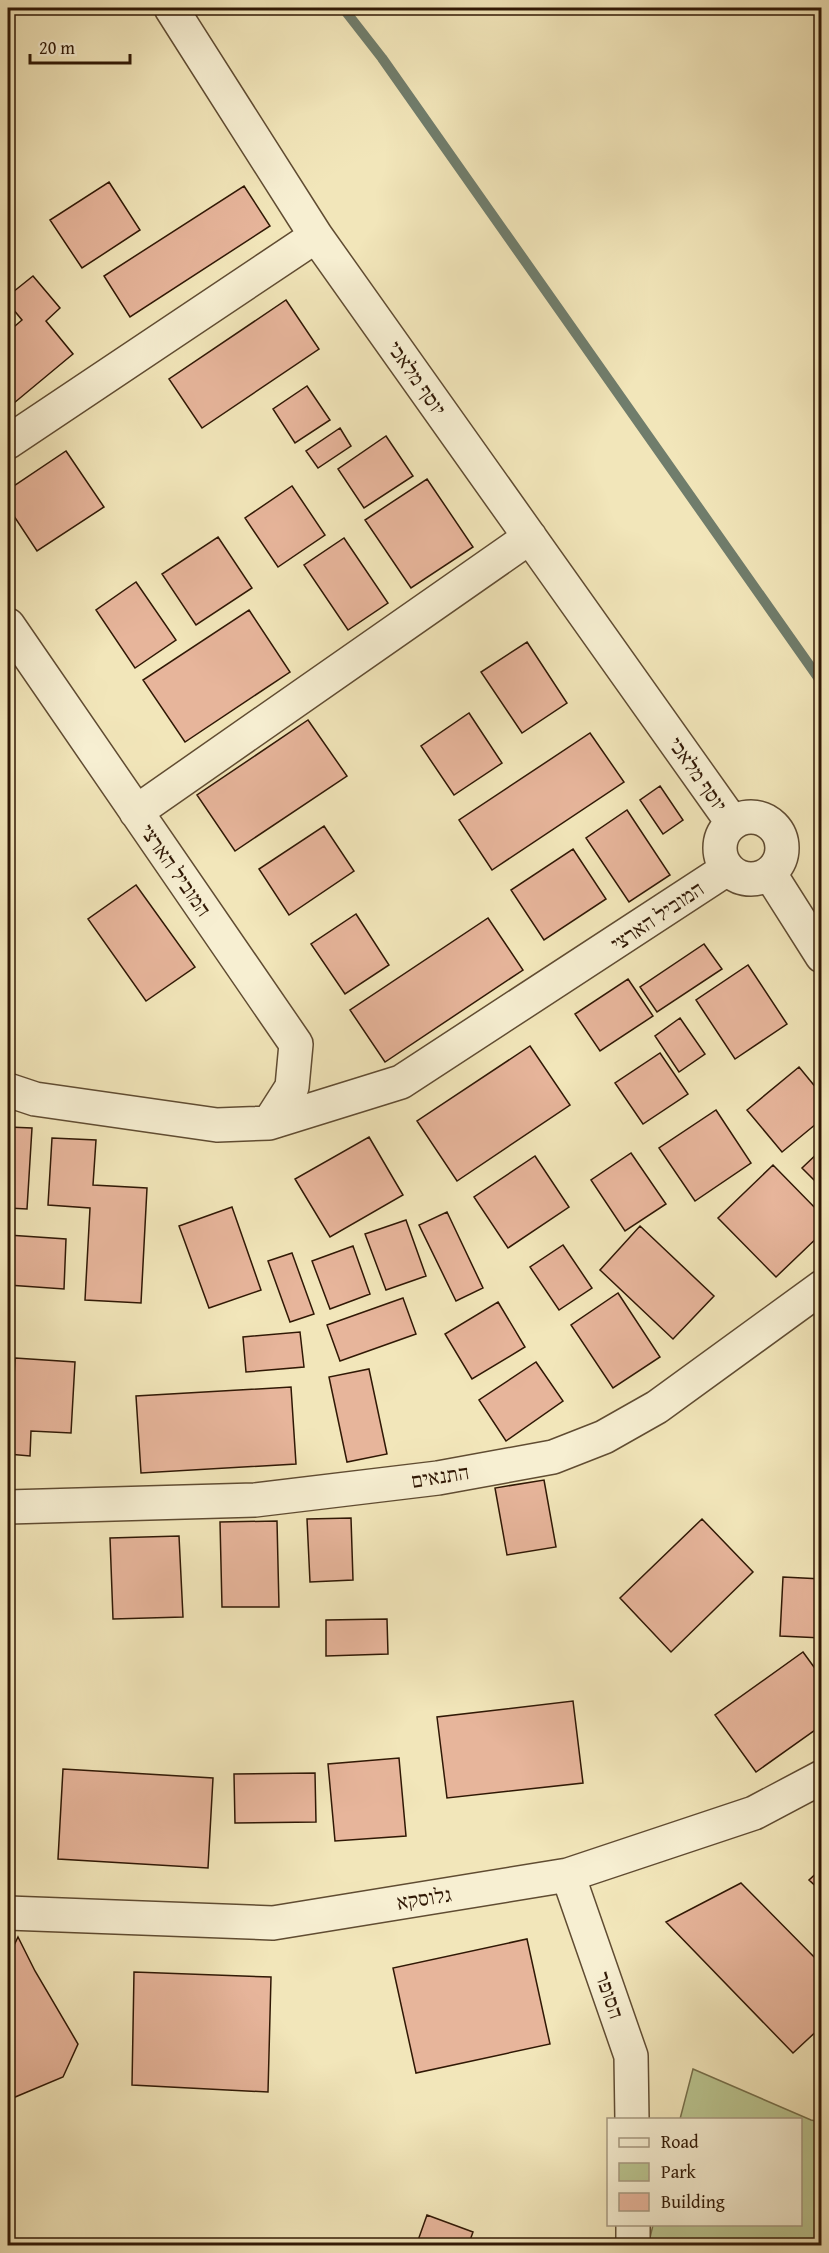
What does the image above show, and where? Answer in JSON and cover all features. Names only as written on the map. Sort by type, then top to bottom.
[{"type":"street","name":"יוסף מלאכי","points":[[171,8],[316,236],[732,822]]},
{"type":"street","points":[[8,442],[316,236]]},
{"type":"street","points":[[136,812],[530,537]]},
{"type":"street","name":"המוביל הארצי","points":[[8,625],[296,1044],[292,1087],[269,1123]]},
{"type":"street","points":[[745,817],[756,817],[776,827],[783,844],[782,855],[778,866],[770,874],[758,879],[747,879],[736,876],[727,869],[719,851],[720,840],[724,830],[732,822],[745,817]]},
{"type":"street","name":"המוביל הארצי","points":[[8,1090],[35,1099],[218,1125],[269,1123],[400,1083],[727,869]]},
{"type":"street","points":[[770,874],[822,956]]},
{"type":"street","name":"התנאים","points":[[8,1507],[255,1500],[438,1478],[553,1458],[604,1437],[657,1407],[822,1287]]},
{"type":"street","name":"גלוסקא","points":[[8,1913],[273,1923],[568,1875],[754,1812],[822,1777]]},
{"type":"street","name":"הסופר","points":[[568,1875],[631,2056],[632,2118]]},
{"type":"street","points":[[633,2226],[633,2246]]},
{"type":"green space","points":[[693,2069],[811,2120],[821,2122],[821,2245],[648,2246],[653,2226],[802,2226],[802,2118],[680,2118]]},
{"type":"building","points":[[109,182],[140,230],[82,268],[50,220]]},
{"type":"building","points":[[244,186],[270,226],[130,317],[104,276]]},
{"type":"building","points":[[33,276],[60,308],[46,321],[73,354],[8,408],[8,332],[22,320],[8,303],[8,296]]},
{"type":"building","points":[[286,300],[319,349],[202,428],[169,379]]},
{"type":"building","points":[[307,386],[330,420],[295,443],[273,409]]},
{"type":"building","points":[[340,428],[351,446],[318,468],[306,451]]},
{"type":"building","points":[[386,436],[413,476],[364,508],[338,469]]},
{"type":"building","points":[[66,451],[104,507],[37,551],[8,507],[8,490]]},
{"type":"building","points":[[427,479],[473,547],[411,588],[365,520]]},
{"type":"building","points":[[292,486],[325,535],[278,567],[245,518]]},
{"type":"building","points":[[218,537],[252,588],[196,625],[162,574]]},
{"type":"building","points":[[344,538],[388,603],[348,630],[304,565]]},
{"type":"building","points":[[136,582],[176,640],[135,668],[96,610]]},
{"type":"building","points":[[249,610],[290,672],[185,742],[143,680]]},
{"type":"building","points":[[527,642],[567,703],[522,733],[481,672]]},
{"type":"building","points":[[469,713],[502,763],[454,795],[421,746]]},
{"type":"building","points":[[308,720],[347,776],[235,851],[197,795]]},
{"type":"building","points":[[590,733],[624,782],[492,870],[459,820]]},
{"type":"building","points":[[660,786],[683,820],[663,834],[640,800]]},
{"type":"building","points":[[627,810],[670,875],[629,902],[586,838]]},
{"type":"building","points":[[324,826],[354,871],[289,915],[259,869]]},
{"type":"building","points":[[573,849],[606,899],[544,940],[511,890]]},
{"type":"building","points":[[136,885],[195,967],[146,1001],[88,919]]},
{"type":"building","points":[[356,914],[389,965],[345,994],[311,944]]},
{"type":"building","points":[[488,918],[523,970],[385,1062],[350,1010]]},
{"type":"building","points":[[704,944],[722,969],[657,1012],[640,987]]},
{"type":"building","points":[[748,965],[787,1024],[735,1059],[696,1000]]},
{"type":"building","points":[[628,979],[653,1016],[600,1051],[575,1014]]},
{"type":"building","points":[[680,1018],[705,1054],[679,1072],[655,1036]]},
{"type":"building","points":[[530,1046],[570,1105],[457,1181],[417,1121]]},
{"type":"building","points":[[660,1053],[688,1094],[643,1124],[615,1083]]},
{"type":"building","points":[[799,1067],[822,1095],[822,1119],[782,1152],[747,1110]]},
{"type":"building","points":[[716,1110],[751,1163],[695,1201],[659,1148]]},
{"type":"building","points":[[8,1127],[32,1128],[27,1209],[8,1208]]},
{"type":"building","points":[[369,1137],[403,1195],[330,1237],[295,1179]]},
{"type":"building","points":[[52,1138],[96,1140],[93,1185],[147,1188],[141,1303],[85,1300],[90,1208],[48,1205]]},
{"type":"building","points":[[822,1149],[822,1188],[802,1168]]},
{"type":"building","points":[[631,1153],[666,1204],[625,1231],[591,1180]]},
{"type":"building","points":[[535,1156],[569,1207],[508,1248],[474,1197]]},
{"type":"building","points":[[773,1165],[822,1215],[822,1233],[776,1277],[718,1218]]},
{"type":"building","points":[[232,1207],[261,1290],[209,1308],[179,1226]]},
{"type":"building","points":[[447,1212],[483,1288],[456,1301],[419,1225]]},
{"type":"building","points":[[406,1220],[426,1276],[386,1290],[365,1234]]},
{"type":"building","points":[[640,1226],[714,1296],[673,1339],[600,1270]]},
{"type":"building","points":[[8,1235],[66,1239],[64,1289],[8,1285]]},
{"type":"building","points":[[563,1245],[592,1288],[559,1310],[530,1267]]},
{"type":"building","points":[[353,1246],[370,1294],[330,1309],[312,1261]]},
{"type":"building","points":[[292,1253],[314,1314],[290,1322],[268,1261]]},
{"type":"building","points":[[618,1293],[660,1357],[613,1388],[571,1325]]},
{"type":"building","points":[[403,1298],[416,1334],[340,1361],[327,1325]]},
{"type":"building","points":[[498,1302],[525,1347],[472,1379],[445,1334]]},
{"type":"building","points":[[300,1332],[304,1367],[246,1372],[243,1337]]},
{"type":"building","points":[[15,1358],[75,1362],[71,1433],[31,1431],[30,1456],[8,1454],[8,1415],[12,1416]]},
{"type":"building","points":[[536,1362],[563,1401],[506,1441],[479,1400]]},
{"type":"building","points":[[369,1369],[387,1454],[347,1462],[329,1377]]},
{"type":"building","points":[[291,1387],[296,1464],[141,1473],[136,1396]]},
{"type":"building","points":[[544,1480],[556,1547],[507,1555],[495,1488]]},
{"type":"building","points":[[351,1518],[353,1580],[310,1582],[307,1519]]},
{"type":"building","points":[[702,1519],[753,1572],[671,1652],[620,1598]]},
{"type":"building","points":[[277,1521],[279,1607],[222,1607],[220,1522]]},
{"type":"building","points":[[179,1536],[183,1617],[113,1619],[110,1538]]},
{"type":"building","points":[[783,1577],[822,1579],[822,1638],[780,1636]]},
{"type":"building","points":[[387,1619],[388,1654],[326,1656],[326,1620]]},
{"type":"building","points":[[803,1652],[822,1678],[822,1725],[756,1772],[715,1715]]},
{"type":"building","points":[[573,1701],[583,1783],[447,1798],[437,1717]]},
{"type":"building","points":[[399,1758],[406,1836],[335,1841],[328,1764]]},
{"type":"building","points":[[63,1769],[213,1778],[208,1868],[58,1859]]},
{"type":"building","points":[[315,1773],[316,1822],[235,1823],[234,1774]]},
{"type":"building","points":[[822,1868],[822,1892],[809,1880]]},
{"type":"building","points":[[741,1883],[822,1965],[822,2026],[793,2053],[666,1922]]},
{"type":"building","points":[[18,1937],[35,1971],[78,2044],[63,2077],[8,2100],[8,1958]]},
{"type":"building","points":[[527,1939],[550,2044],[416,2073],[393,1968]]},
{"type":"building","points":[[134,1972],[271,1977],[268,2092],[132,2085]]},
{"type":"building","points":[[427,2215],[473,2232],[468,2246],[416,2246]]},
{"type":"waterway","points":[[343,8],[382,58],[822,683]]}]
